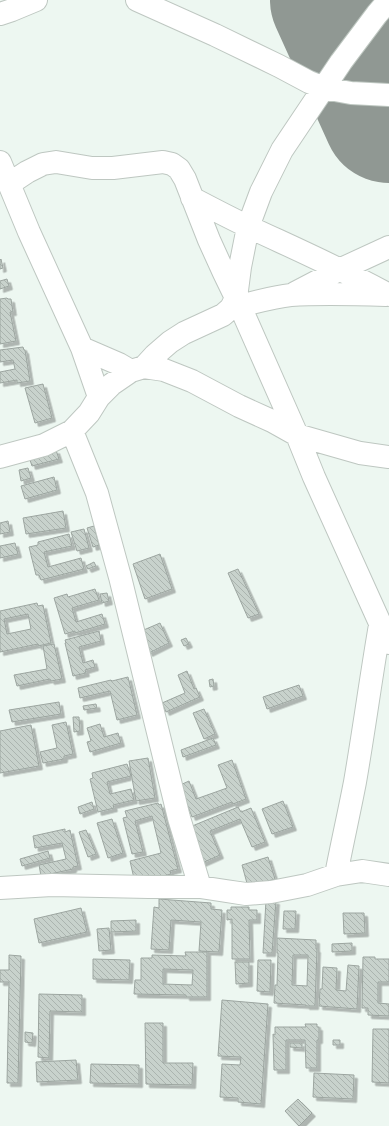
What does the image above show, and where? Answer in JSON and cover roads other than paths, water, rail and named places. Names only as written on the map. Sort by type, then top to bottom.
[{"type":"street","points":[[0,14],[36,0]]},
{"type":"street","points":[[137,0],[215,35],[324,88],[351,94],[389,95]]},
{"type":"street","points":[[236,304],[240,268],[248,227],[261,192],[282,150],[341,62],[389,0]]},
{"type":"street","points":[[0,162],[28,232],[82,348],[99,396]]},
{"type":"street","points":[[9,184],[27,172],[43,164],[56,162],[92,168],[113,168],[163,162],[172,164],[179,169],[185,179],[236,304],[297,435],[317,484],[372,605],[386,632],[370,683],[355,781],[336,875]]},
{"type":"street","points":[[192,198],[248,227],[362,280],[389,295]]},
{"type":"street","points":[[291,295],[339,270],[389,247]]},
{"type":"street","points":[[0,456],[44,445],[72,431],[89,413],[99,396],[112,384],[137,369],[179,336],[223,315],[236,304],[291,295],[389,295]]},
{"type":"street","points":[[82,348],[137,369],[164,370],[192,381],[297,435],[360,453],[389,457]]},
{"type":"street","points":[[72,431],[97,493],[124,592],[179,818],[200,887]]},
{"type":"street","points":[[0,888],[52,885],[200,887],[246,894],[272,892],[307,886],[336,875],[362,871],[389,875]]}]
